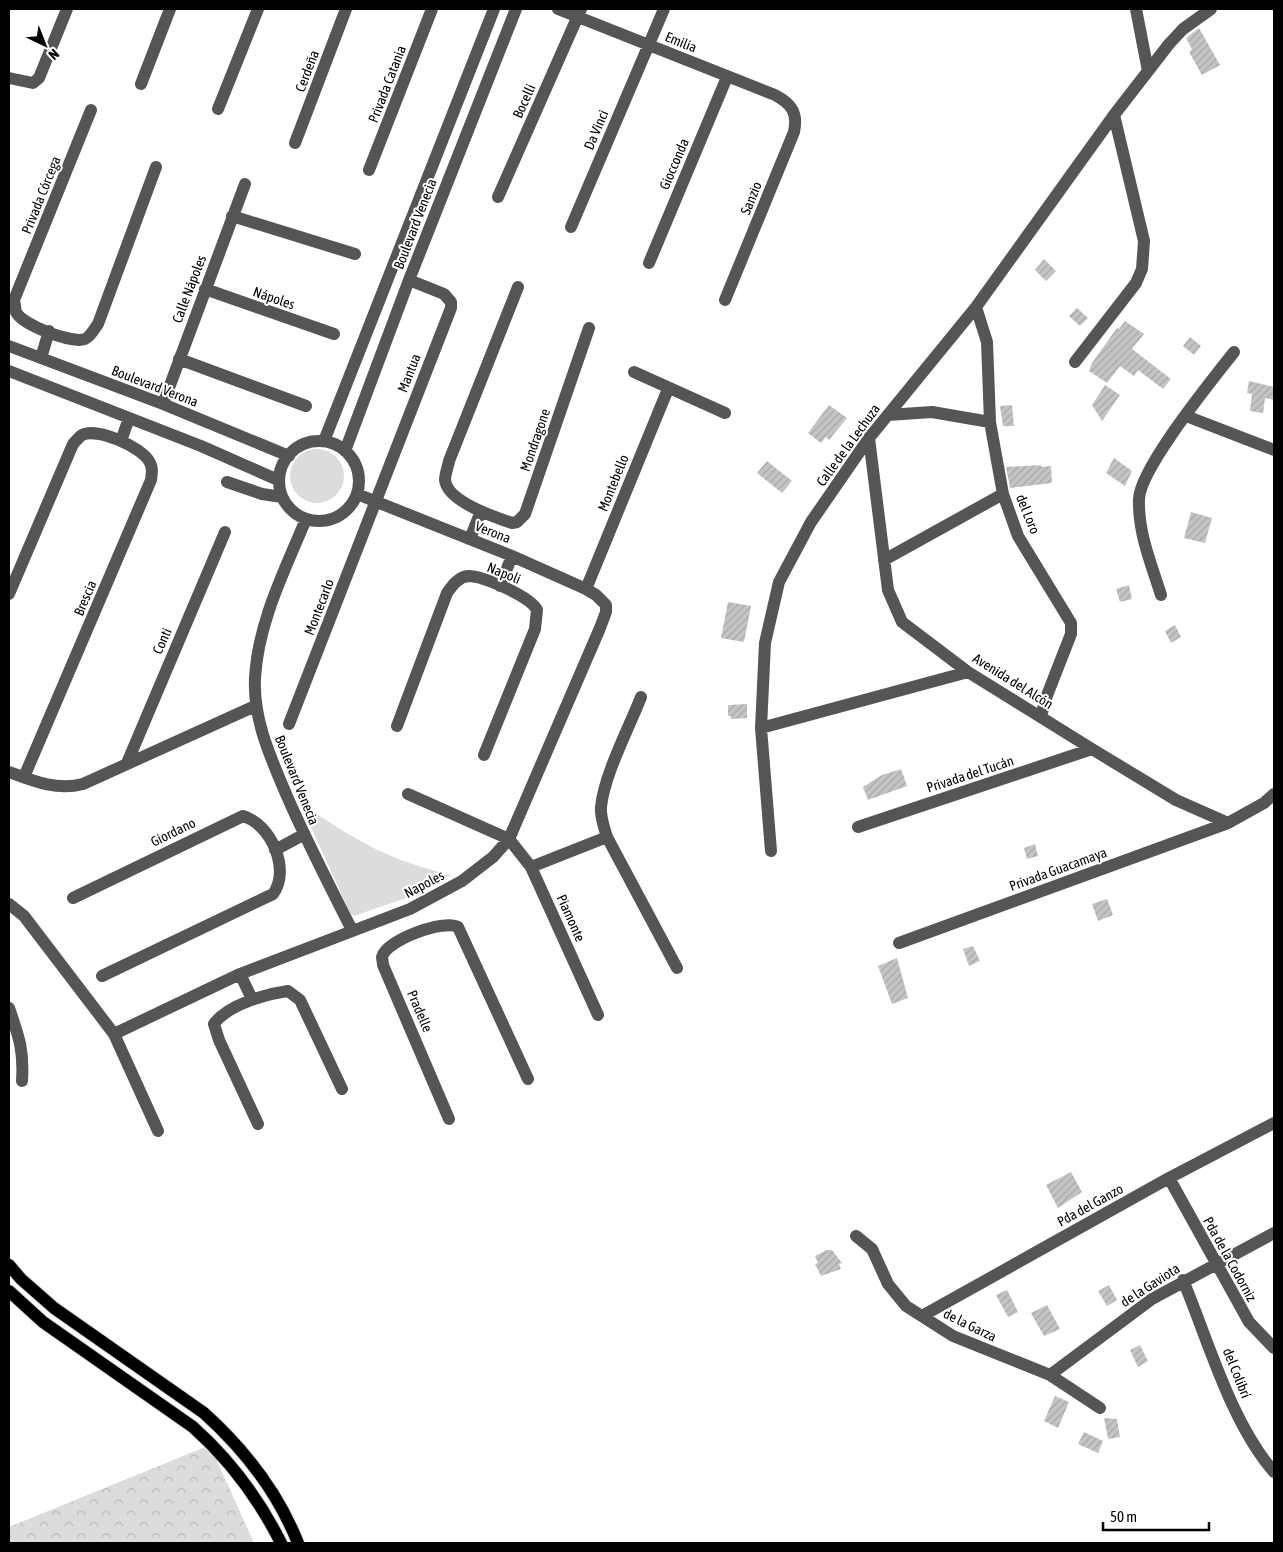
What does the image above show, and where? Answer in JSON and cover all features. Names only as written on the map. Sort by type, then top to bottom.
[{"type":"main road","points":[[9,1264],[29,1287],[54,1308],[196,1407],[222,1429],[260,1473],[292,1527],[298,1543]]},
{"type":"main road","points":[[9,1292],[43,1322],[185,1421],[210,1442],[247,1485],[281,1543]]},
{"type":"street","points":[[9,78],[33,83],[40,78],[67,9]]},
{"type":"street","points":[[140,84],[170,9]]},
{"type":"street","points":[[218,109],[258,9]]},
{"type":"street","name":"Cerdeña","points":[[295,143],[346,9]]},
{"type":"street","name":"Privada Catania","points":[[369,170],[432,9]]},
{"type":"street","name":"Boulevard Venecia","points":[[324,441],[494,9]]},
{"type":"street","name":"Boulevard Venecia","points":[[346,451],[409,280],[516,9]]},
{"type":"street","name":"Emilia","points":[[558,9],[580,13],[648,44],[775,96],[792,106]]},
{"type":"street","name":"Da Vinci","points":[[571,228],[664,9]]},
{"type":"street","points":[[1136,9],[1148,71]]},
{"type":"street","name":"Calle de la Lechuza","points":[[771,852],[761,728],[765,643],[779,582],[811,522],[869,438],[976,307],[1114,115],[1148,71],[1183,29],[1211,9]]},
{"type":"street","name":"Bocelli","points":[[498,197],[580,13]]},
{"type":"street","name":"Giocconda","points":[[648,263],[727,76]]},
{"type":"street","name":"Sanzio","points":[[726,300],[794,132],[796,120],[792,106]]},
{"type":"street","name":"Privada Córcega","points":[[91,110],[14,300],[16,312],[20,318],[49,332],[78,340],[86,338],[94,330],[156,168]]},
{"type":"street","points":[[1075,362],[1136,283],[1142,269],[1144,241],[1114,115]]},
{"type":"street","name":"Calle Nápoles","points":[[162,404],[245,184]]},
{"type":"street","points":[[232,216],[355,254]]},
{"type":"street","name":"Mantua","points":[[375,500],[451,308],[451,302],[444,294],[409,280]]},
{"type":"street","points":[[470,539],[481,511],[460,501],[451,494],[445,480],[447,470],[518,287]]},
{"type":"street","name":"Nápoles","points":[[205,289],[334,334]]},
{"type":"street","name":"del Loro","points":[[976,307],[987,342],[990,422],[1003,494],[1018,536],[1071,623],[1071,634],[1041,716]]},
{"type":"street","name":"Mondragone","points":[[481,511],[512,523],[517,522],[525,514],[589,328]]},
{"type":"street","points":[[41,358],[49,332]]},
{"type":"street","name":"Boulevard Verona","points":[[9,346],[162,404],[289,456]]},
{"type":"street","points":[[1161,595],[1141,533],[1139,496],[1151,468],[1186,416],[1234,352]]},
{"type":"street","points":[[178,359],[306,406]]},
{"type":"street","points":[[9,371],[129,418],[278,480]]},
{"type":"street","points":[[634,372],[668,389],[726,413]]},
{"type":"street","name":"Montebello","points":[[586,589],[668,389]]},
{"type":"street","points":[[888,415],[932,412],[990,422]]},
{"type":"street","points":[[1186,416],[1274,450]]},
{"type":"street","points":[[121,440],[129,418]]},
{"type":"street","name":"Brescia","points":[[9,594],[74,444],[82,435],[94,434],[121,440],[142,452],[151,465],[152,480],[24,777]]},
{"type":"street","name":"Avenida del Alcón","points":[[869,438],[888,590],[902,622],[968,672],[1092,749],[1176,800],[1228,822]]},
{"type":"street","points":[[324,441],[346,451],[355,463],[359,479],[357,494],[351,506],[330,520],[306,519],[291,510],[282,497],[278,480],[282,466],[289,456],[302,445],[324,441]]},
{"type":"street","points":[[227,482],[262,494],[282,497]]},
{"type":"street","name":"Verona","points":[[357,494],[512,556],[586,589],[602,600],[606,605],[606,612]]},
{"type":"street","points":[[884,560],[1003,494]]},
{"type":"street","name":"Montecarlo","points":[[290,724],[375,500]]},
{"type":"street","name":"Boulevard Venecia","points":[[306,519],[265,624],[255,677],[255,706],[266,748],[303,834],[352,930]]},
{"type":"street","name":"Conti","points":[[127,763],[226,532]]},
{"type":"street","points":[[500,586],[512,556]]},
{"type":"street","name":"Napoli","points":[[397,726],[442,605],[452,585],[460,578],[468,576],[500,586],[528,599],[538,610],[538,619],[484,756]]},
{"type":"street","name":"Napoles","points":[[114,1034],[240,974],[352,930],[410,910],[462,881],[494,857],[509,839],[606,612]]},
{"type":"street","points":[[761,728],[968,672]]},
{"type":"street","points":[[642,697],[605,790],[602,814],[607,837],[677,968]]},
{"type":"street","points":[[9,772],[48,785],[69,788],[83,784],[255,706]]},
{"type":"street","name":"Privada del Tucán","points":[[858,827],[1092,749]]},
{"type":"street","points":[[408,794],[509,839]]},
{"type":"street","points":[[1228,822],[1264,802],[1274,794]]},
{"type":"street","name":"Giordano","points":[[73,898],[244,816],[259,823],[275,850],[280,865],[281,878],[279,886],[273,894],[102,976]]},
{"type":"street","name":"Privada Guacamaya","points":[[899,943],[1228,822]]},
{"type":"street","points":[[275,850],[303,834]]},
{"type":"street","points":[[531,867],[607,837]]},
{"type":"street","name":"Piamonte","points":[[509,839],[531,867],[598,1015]]},
{"type":"street","points":[[9,904],[24,916],[114,1034],[158,1132]]},
{"type":"street","points":[[410,910],[418,931]]},
{"type":"street","name":"Pradelle","points":[[449,1119],[383,965],[382,956],[386,950],[418,931],[446,924],[458,927],[528,1079]]},
{"type":"street","points":[[240,974],[252,999]]},
{"type":"street","points":[[258,1124],[219,1040],[214,1024],[218,1018],[252,999],[288,992],[300,1000],[342,1089]]},
{"type":"street","points":[[9,1008],[21,1040],[24,1058],[22,1081]]},
{"type":"street","name":"Pda del Ganzo","points":[[922,1316],[1169,1178],[1274,1123]]},
{"type":"street","name":"Pda de la Codorniz","points":[[1169,1178],[1249,1322],[1274,1348]]},
{"type":"street","name":"de la Gaviota","points":[[1050,1375],[1152,1299],[1183,1280],[1274,1233]]},
{"type":"street","name":"de la Garza","points":[[856,1236],[872,1249],[896,1297],[906,1306],[953,1336],[1050,1375],[1100,1408]]},
{"type":"street","name":"del Colibrí","points":[[1183,1280],[1232,1403],[1251,1439],[1274,1472]]},
{"type":"green space","points":[[317,449],[327,451],[336,457],[342,466],[344,476],[342,486],[336,495],[327,501],[317,503],[307,501],[298,495],[292,486],[290,476],[292,466],[298,457],[307,451]]},
{"type":"green space","points":[[300,803],[353,837],[395,858],[451,875],[403,899],[354,916],[350,913]]},
{"type":"green space","points":[[210,1445],[254,1543],[9,1543],[9,1527]]},
{"type":"building","points":[[1199,28],[1220,65],[1202,75],[1189,52],[1192,49],[1186,38]]},
{"type":"building","points":[[1044,259],[1056,271],[1046,281],[1035,270]]},
{"type":"building","points":[[1077,308],[1088,318],[1080,326],[1069,316]]},
{"type":"building","points":[[1125,321],[1144,334],[1132,349],[1171,379],[1163,389],[1138,370],[1134,376],[1120,366],[1107,383],[1089,371],[1092,363],[1117,328],[1119,329]]},
{"type":"building","points":[[1190,337],[1201,346],[1194,355],[1183,346]]},
{"type":"building","points":[[1249,381],[1274,387],[1274,400],[1265,398],[1263,413],[1250,411],[1252,394],[1247,393]]},
{"type":"building","points":[[1105,385],[1120,395],[1102,421],[1092,405]]},
{"type":"building","points":[[829,405],[847,418],[829,440],[826,437],[821,443],[808,433]]},
{"type":"building","points":[[1012,405],[1014,426],[1003,426],[1000,406]]},
{"type":"building","points":[[1114,458],[1132,471],[1125,486],[1106,473]]},
{"type":"building","points":[[767,461],[792,481],[782,493],[757,473]]},
{"type":"building","points":[[1041,465],[1041,467],[1051,466],[1052,483],[1010,488],[1006,467]]},
{"type":"building","points":[[1191,512],[1212,518],[1205,543],[1184,538]]},
{"type":"building","points":[[1129,585],[1132,599],[1120,602],[1116,589]]},
{"type":"building","points":[[728,602],[751,606],[744,642],[721,638]]},
{"type":"building","points":[[1175,625],[1181,637],[1171,643],[1165,631]]},
{"type":"building","points":[[747,704],[747,718],[731,719],[731,716],[728,716],[728,705]]},
{"type":"building","points":[[901,769],[907,786],[868,800],[863,787],[882,775]]},
{"type":"building","points":[[1035,844],[1038,856],[1027,859],[1024,848]]},
{"type":"building","points":[[1107,899],[1113,915],[1098,921],[1092,904]]},
{"type":"building","points":[[973,946],[980,961],[969,966],[963,949]]},
{"type":"building","points":[[897,958],[908,998],[892,1004],[878,966]]},
{"type":"building","points":[[1071,1172],[1082,1192],[1058,1208],[1046,1185]]},
{"type":"building","points":[[827,1250],[832,1250],[842,1263],[839,1264],[841,1269],[821,1276],[815,1264],[818,1263],[815,1256]]},
{"type":"building","points":[[1109,1285],[1117,1300],[1107,1306],[1098,1291]]},
{"type":"building","points":[[1007,1290],[1018,1312],[1008,1317],[996,1295]]},
{"type":"building","points":[[1047,1305],[1060,1329],[1044,1336],[1031,1313]]},
{"type":"building","points":[[1140,1345],[1148,1361],[1138,1367],[1130,1350]]},
{"type":"building","points":[[1055,1396],[1069,1402],[1058,1428],[1044,1421]]},
{"type":"building","points":[[1104,1418],[1117,1419],[1120,1437],[1108,1439]]},
{"type":"building","points":[[1084,1432],[1103,1441],[1098,1453],[1078,1444]]}]
